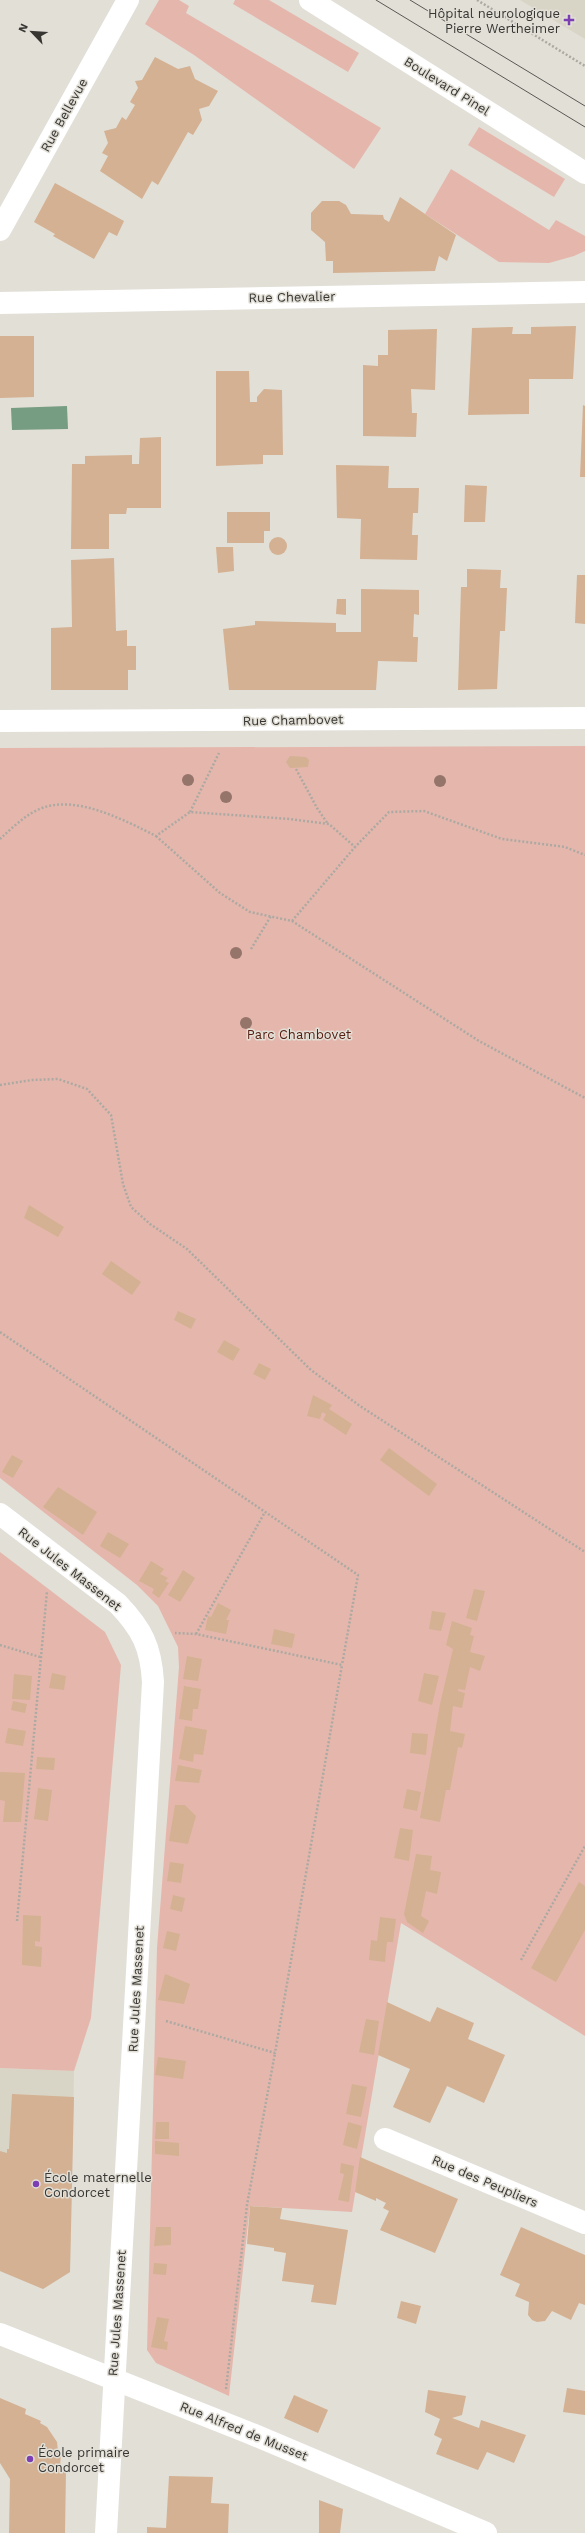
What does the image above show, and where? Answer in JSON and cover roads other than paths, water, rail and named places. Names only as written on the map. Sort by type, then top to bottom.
[{"type":"street","name":"Rue Bellevue","points":[[0,230],[128,0]]},
{"type":"street","name":"Boulevard Pinel","points":[[310,0],[585,173]]},
{"type":"street","name":"Rue Chevalier","points":[[0,303],[585,292]]},
{"type":"street","name":"Rue Chambovet","points":[[0,721],[585,718]]},
{"type":"street","name":"Rue Jules Massenet","points":[[0,1514],[118,1604],[132,1619],[144,1638],[152,1667],[113,2378],[106,2533]]},
{"type":"street","name":"Rue des Peupliers","points":[[385,2139],[585,2223]]},
{"type":"street","name":"Rue Alfred de Musset","points":[[0,2334],[252,2434],[486,2533]]},
{"type":"tram line","points":[[376,0],[585,127]]},
{"type":"tram line","points":[[410,0],[585,106]]},
{"type":"place","name":"Hôpital neurologique Pierre Wertheimer","points":[[569,20]]},
{"type":"place","name":"École maternelle Condorcet","points":[[36,2184]]},
{"type":"place","name":"École primaire Condorcet","points":[[30,2459]]},
{"type":"park label","name":"Parc Chambovet","points":[[299,1034]]}]
